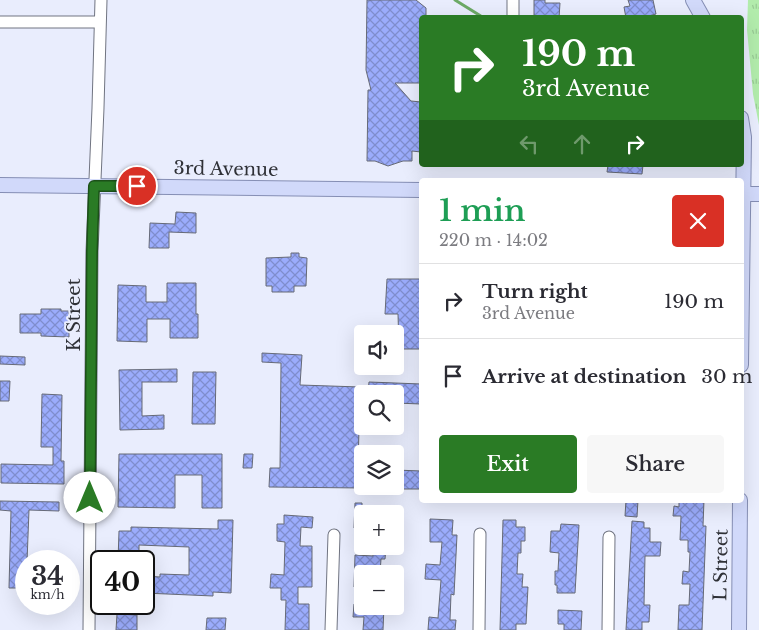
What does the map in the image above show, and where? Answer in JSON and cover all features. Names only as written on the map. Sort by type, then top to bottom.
[{"type":"main road","points":[[694,0],[702,15]]},
{"type":"main road","name":"3rd Avenue","points":[[0,185],[419,190]]},
{"type":"main road","points":[[744,194],[759,194]]},
{"type":"main road","name":"L Street","points":[[739,630],[740,503]]},
{"type":"street","name":"K Street","points":[[89,630],[92,259],[101,0]]},
{"type":"street","points":[[513,0],[513,15]]},
{"type":"street","points":[[0,22],[100,22]]},
{"type":"street","points":[[479,630],[480,534]]},
{"type":"street","points":[[331,630],[334,535]]},
{"type":"street","points":[[608,630],[609,537]]},
{"type":"green space","points":[[748,0],[759,0],[759,125],[753,94],[747,30]]},
{"type":"building","points":[[367,0],[416,0],[426,8],[426,15],[419,15],[419,83],[395,83],[411,101],[419,102],[419,152],[412,151],[412,161],[403,161],[388,166],[375,161],[367,161],[368,90],[371,90],[366,70]]},
{"type":"building","points":[[534,0],[545,0],[545,3],[560,3],[559,15],[534,15]]},
{"type":"building","points":[[628,0],[653,0],[656,14],[625,15],[624,7],[630,6]]},
{"type":"building","points":[[608,167],[643,167],[642,174],[607,172]]},
{"type":"building","points":[[176,212],[196,213],[196,233],[169,232],[169,248],[149,248],[150,223],[175,224]]},
{"type":"building","points":[[291,253],[299,253],[299,257],[307,258],[306,286],[294,286],[294,292],[272,292],[272,286],[266,286],[266,258],[291,257]]},
{"type":"building","points":[[387,279],[419,279],[419,349],[404,349],[404,325],[398,325],[398,314],[385,314]]},
{"type":"building","points":[[167,283],[196,283],[198,338],[170,338],[170,319],[147,319],[147,342],[117,341],[118,285],[146,286],[146,302],[167,302]]},
{"type":"building","points":[[41,309],[69,311],[69,337],[41,336],[41,333],[20,333],[20,314],[41,314]]},
{"type":"building","points":[[262,353],[302,355],[300,385],[354,387],[354,435],[359,435],[359,445],[354,445],[354,488],[269,487],[270,468],[280,468],[281,363],[262,362]]},
{"type":"building","points":[[0,356],[25,357],[25,365],[0,364]]},
{"type":"building","points":[[177,369],[177,382],[142,382],[142,416],[164,415],[164,429],[120,430],[119,370]]},
{"type":"building","points":[[193,372],[216,372],[215,424],[192,424]]},
{"type":"building","points":[[0,381],[10,381],[9,401],[0,401]]},
{"type":"building","points":[[369,382],[419,384],[419,404],[404,403],[404,385],[369,385]]},
{"type":"building","points":[[42,394],[62,395],[61,461],[64,461],[64,484],[1,483],[1,464],[53,465],[53,447],[41,447]]},
{"type":"building","points":[[119,454],[222,454],[222,508],[202,508],[202,475],[175,475],[175,508],[118,507]]},
{"type":"building","points":[[244,454],[253,454],[252,468],[243,468]]},
{"type":"building","points":[[404,470],[419,471],[419,489],[404,489]]},
{"type":"building","points":[[0,501],[59,502],[59,511],[29,510],[27,550],[15,550],[15,588],[9,588],[11,511],[0,510]]},
{"type":"building","points":[[626,503],[638,503],[637,517],[625,516]]},
{"type":"building","points":[[679,503],[704,503],[703,526],[706,526],[702,630],[678,630],[679,605],[689,605],[690,584],[682,584],[683,571],[689,572],[690,552],[688,552],[688,540],[680,540],[681,516],[673,516],[674,506],[679,507]]},
{"type":"building","points":[[284,515],[313,517],[312,528],[301,527],[300,546],[312,546],[312,587],[298,587],[298,604],[309,604],[309,630],[285,630],[286,600],[281,600],[281,588],[270,588],[271,574],[284,575],[285,542],[277,541],[277,524],[284,524]]},
{"type":"building","points":[[430,519],[453,520],[452,535],[457,535],[454,595],[451,594],[450,620],[456,620],[455,630],[428,630],[429,617],[438,618],[441,580],[425,579],[426,564],[440,565],[442,542],[430,542]]},
{"type":"building","points":[[218,520],[233,520],[231,593],[213,592],[213,596],[155,593],[155,577],[160,577],[160,574],[189,575],[189,547],[139,545],[139,550],[118,550],[119,531],[131,531],[131,527],[218,529]]},
{"type":"building","points":[[503,520],[516,520],[516,527],[525,527],[525,541],[521,541],[521,553],[518,553],[517,574],[523,574],[522,587],[528,587],[526,624],[516,624],[516,630],[500,630]]},
{"type":"building","points":[[632,521],[644,522],[644,528],[650,528],[650,542],[661,542],[660,556],[645,556],[644,605],[650,605],[649,622],[642,622],[642,630],[626,630]]},
{"type":"building","points":[[561,524],[579,525],[575,593],[557,593],[557,585],[555,585],[555,571],[558,571],[559,553],[550,552],[551,531],[560,531]]},
{"type":"building","points":[[355,555],[385,555],[385,559],[381,559],[381,565],[355,565]]},
{"type":"building","points":[[354,604],[354,615],[384,615],[383,630],[363,630],[364,617],[353,617]]},
{"type":"building","points":[[558,610],[582,611],[581,630],[564,630],[564,624],[558,624]]},
{"type":"building","points":[[117,615],[137,615],[137,630],[116,630]]},
{"type":"building","points":[[207,618],[226,618],[225,630],[206,630]]},
{"type":"waterway","points":[[455,0],[479,15]]},
{"type":"route","points":[[90,498],[94,186],[137,186]]}]
